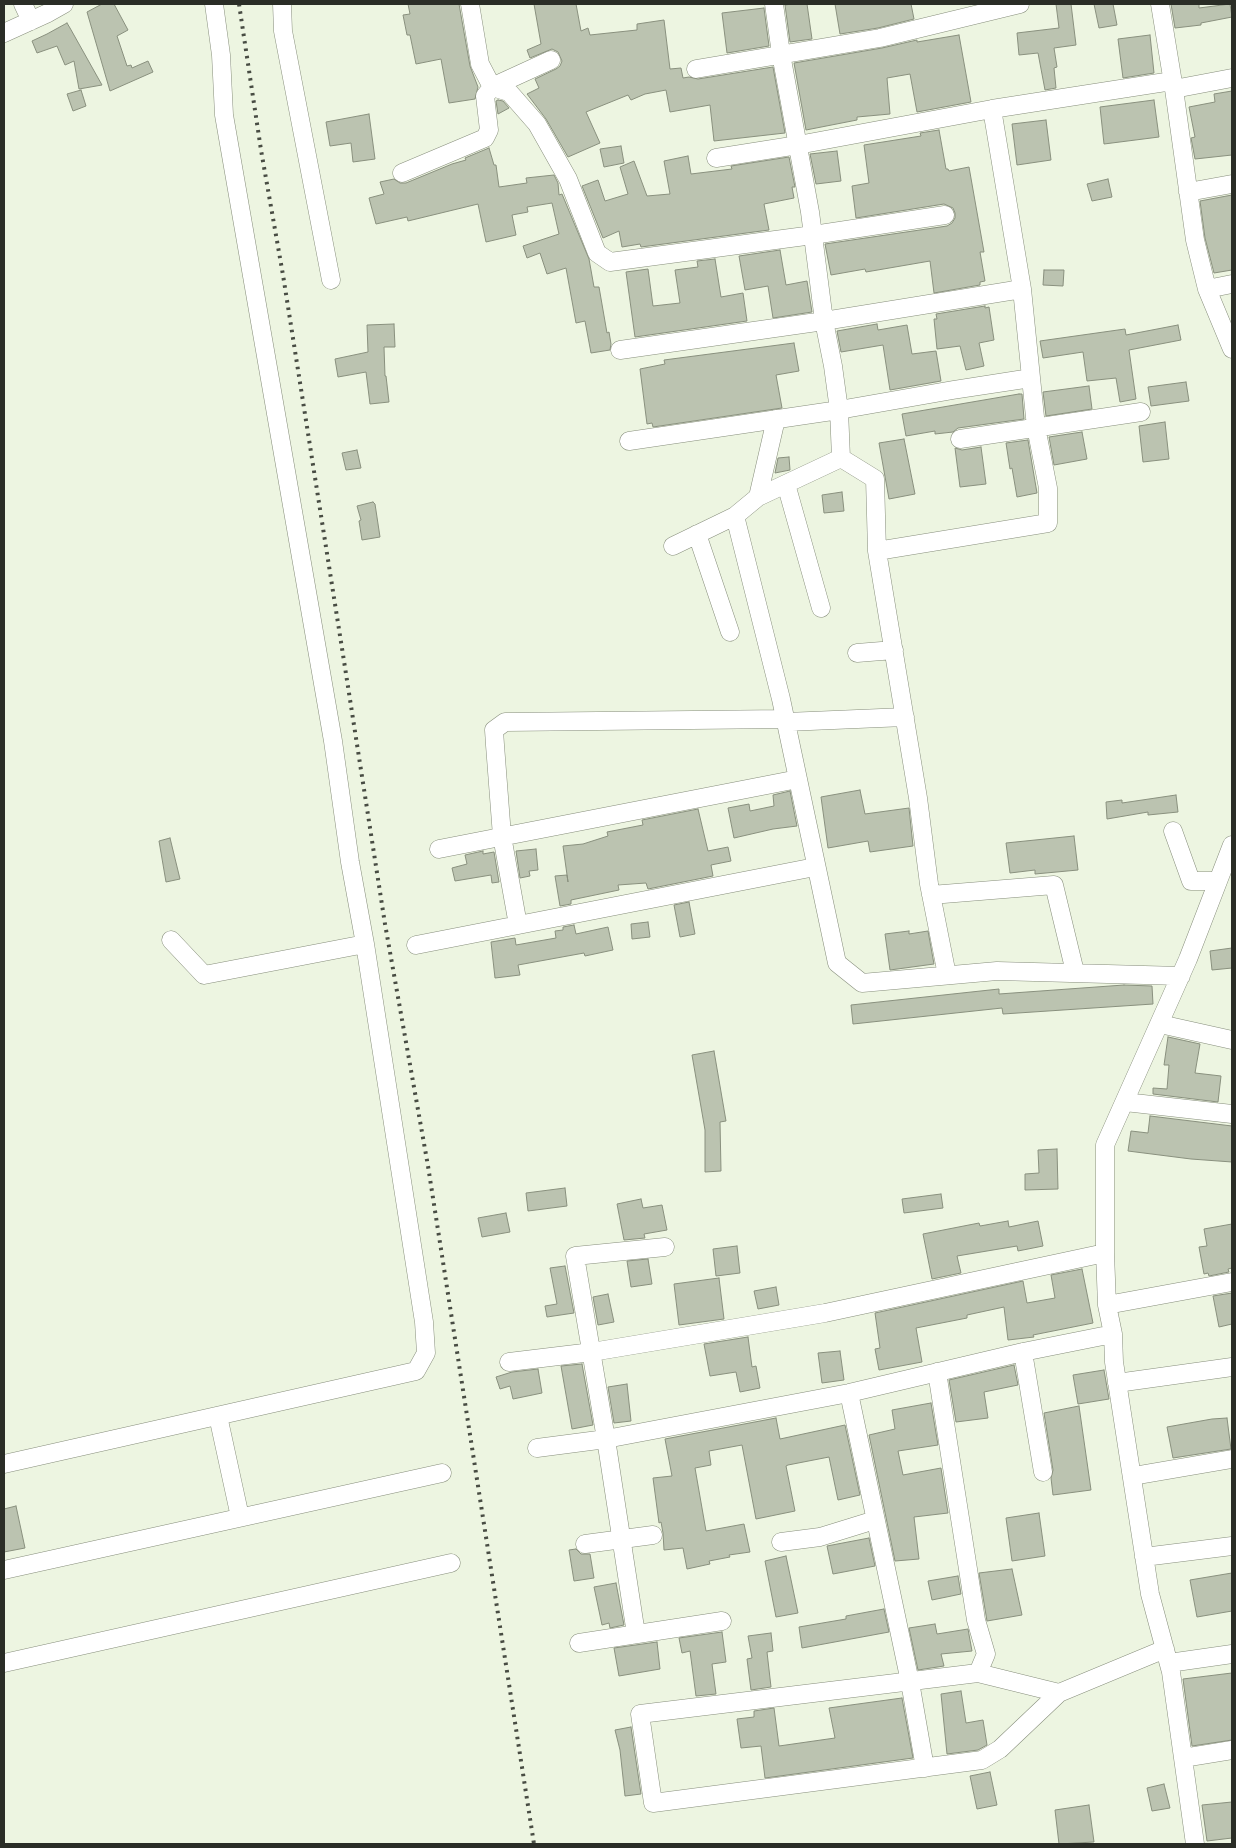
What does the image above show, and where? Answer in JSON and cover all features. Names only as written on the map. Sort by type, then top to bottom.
[{"type":"street","points":[[23,4],[31,21]]},
{"type":"street","points":[[4,33],[64,4]]},
{"type":"street","points":[[4,1464],[416,1371],[426,1353],[424,1322],[365,944],[350,862],[333,741],[224,115],[221,56],[214,4]]},
{"type":"street","points":[[282,4],[283,30],[331,280]]},
{"type":"street","points":[[470,4],[480,64],[492,87],[509,92],[537,124],[568,179],[597,253],[610,262],[813,236],[945,215]]},
{"type":"street","points":[[774,4],[813,236],[824,321],[833,366],[839,410],[841,458]]},
{"type":"street","points":[[696,69],[880,38],[1020,4]]},
{"type":"street","points":[[1160,4],[1195,240],[1207,289],[1232,348]]},
{"type":"street","points":[[402,173],[485,138],[489,130],[485,96],[492,87],[551,60]]},
{"type":"street","points":[[716,158],[798,145],[992,109],[1232,78]]},
{"type":"street","points":[[877,551],[1048,523],[1048,488],[1036,427],[1022,289],[992,109]]},
{"type":"street","points":[[1188,192],[1232,184]]},
{"type":"street","points":[[1207,289],[1232,284]]},
{"type":"street","points":[[620,350],[824,321],[1022,289]]},
{"type":"street","points":[[629,441],[839,410],[1031,378]]},
{"type":"street","points":[[960,439],[1141,412]]},
{"type":"street","points":[[758,497],[776,419]]},
{"type":"street","points":[[673,546],[735,516],[758,497],[841,458]]},
{"type":"street","points":[[841,458],[875,479],[877,551],[918,798],[931,895],[947,975]]},
{"type":"street","points":[[786,484],[821,608]]},
{"type":"street","points":[[735,516],[786,720],[837,964],[862,983],[996,971],[1181,976]]},
{"type":"street","points":[[697,534],[730,632]]},
{"type":"street","points":[[856,653],[894,650]]},
{"type":"street","points":[[518,925],[502,836],[494,730],[505,722],[786,720],[905,717]]},
{"type":"street","points":[[439,849],[798,779]]},
{"type":"street","points":[[1173,831],[1191,881],[1218,881]]},
{"type":"street","points":[[1195,1844],[1167,1656],[1150,1594],[1117,1382],[1113,1334],[1107,1305],[1105,1145],[1181,976],[1232,845]]},
{"type":"street","points":[[416,945],[815,866]]},
{"type":"street","points":[[931,895],[1054,885],[1075,972]]},
{"type":"street","points":[[171,940],[204,975],[365,944]]},
{"type":"street","points":[[1160,1024],[1232,1040]]},
{"type":"street","points":[[1125,1102],[1232,1114]]},
{"type":"street","points":[[636,1634],[592,1352],[574,1256],[665,1247]]},
{"type":"street","points":[[509,1362],[592,1352],[825,1313],[1105,1253]]},
{"type":"street","points":[[1107,1305],[1232,1282]]},
{"type":"street","points":[[537,1448],[606,1439],[849,1393],[1023,1352],[1113,1334]]},
{"type":"street","points":[[1023,1352],[1043,1472]]},
{"type":"street","points":[[1117,1382],[1232,1367]]},
{"type":"street","points":[[937,1372],[976,1620],[986,1654],[978,1673]]},
{"type":"street","points":[[849,1393],[910,1682],[925,1768]]},
{"type":"street","points":[[218,1416],[240,1517]]},
{"type":"street","points":[[1133,1476],[1232,1460]]},
{"type":"street","points":[[4,1570],[442,1473]]},
{"type":"street","points":[[781,1542],[820,1537],[875,1520]]},
{"type":"street","points":[[585,1544],[653,1535]]},
{"type":"street","points":[[1144,1557],[1232,1546]]},
{"type":"street","points":[[4,1663],[451,1564]]},
{"type":"street","points":[[579,1642],[722,1621]]},
{"type":"street","points":[[1059,1692],[978,1673],[640,1714],[653,1803],[982,1760],[1000,1749],[1059,1692],[1167,1656],[1232,1654]]},
{"type":"street","points":[[1183,1758],[1232,1750]]},
{"type":"building","points":[[102,4],[114,4],[128,30],[117,36],[127,66],[131,65],[132,68],[148,61],[153,72],[110,91],[87,12]]},
{"type":"building","points":[[408,4],[459,4],[470,66],[478,87],[475,99],[449,103],[441,59],[416,64],[410,35],[407,35],[403,15],[410,14]]},
{"type":"building","points":[[534,4],[576,4],[581,31],[588,28],[590,35],[637,30],[637,24],[664,20],[670,69],[681,68],[683,78],[698,79],[773,67],[785,133],[714,141],[710,105],[670,112],[666,90],[645,94],[631,100],[628,95],[586,112],[600,143],[568,157],[546,119],[527,94],[539,88],[535,79],[556,69],[562,61],[558,52],[552,49],[530,58],[527,50],[541,44]]},
{"type":"building","points":[[807,4],[812,39],[790,42],[785,5]]},
{"type":"building","points":[[835,4],[911,4],[914,19],[878,28],[840,34]]},
{"type":"building","points":[[1056,4],[1071,4],[1076,45],[1054,48],[1057,67],[1054,68],[1056,88],[1045,90],[1038,53],[1019,55],[1017,33],[1059,28]]},
{"type":"building","points":[[1094,4],[1113,4],[1117,25],[1099,28]]},
{"type":"building","points":[[1171,4],[1199,4],[1199,8],[1230,4],[1232,17],[1201,23],[1201,25],[1175,28]]},
{"type":"building","points":[[764,8],[769,46],[727,53],[722,13]]},
{"type":"building","points":[[67,23],[102,85],[79,89],[74,61],[65,65],[57,46],[37,53],[32,41]]},
{"type":"building","points":[[959,35],[971,102],[917,112],[910,74],[887,78],[890,114],[857,117],[857,120],[806,130],[794,63],[917,40],[917,42]]},
{"type":"building","points":[[1150,35],[1154,73],[1123,78],[1118,39]]},
{"type":"building","points":[[81,90],[86,106],[73,111],[67,94]]},
{"type":"building","points":[[1232,91],[1232,155],[1195,159],[1191,138],[1195,137],[1189,107],[1215,102],[1214,94]]},
{"type":"building","points":[[1154,100],[1159,137],[1104,144],[1100,107]]},
{"type":"building","points":[[496,101],[503,101],[509,108],[498,114]]},
{"type":"building","points":[[369,114],[375,159],[353,162],[351,143],[330,146],[326,122]]},
{"type":"building","points":[[1046,120],[1051,160],[1017,165],[1012,124]]},
{"type":"building","points":[[939,130],[946,169],[949,171],[969,167],[984,252],[980,252],[985,281],[980,282],[980,285],[934,293],[930,261],[866,272],[865,269],[831,275],[825,244],[947,226],[952,223],[955,218],[953,208],[944,204],[856,218],[852,186],[869,183],[864,145],[921,136],[920,133]]},
{"type":"building","points":[[621,146],[624,163],[604,167],[600,149]]},
{"type":"building","points":[[489,148],[494,165],[496,165],[499,187],[527,183],[526,178],[554,175],[558,183],[559,195],[562,194],[589,259],[594,287],[599,287],[607,333],[609,332],[610,350],[591,353],[585,321],[576,323],[566,268],[547,274],[540,253],[527,258],[523,246],[559,234],[552,203],[527,207],[528,212],[512,215],[516,235],[486,242],[478,204],[408,221],[407,217],[376,224],[369,198],[384,194],[380,182],[394,179],[400,183],[406,183],[466,160],[465,158]]},
{"type":"building","points":[[837,151],[841,181],[816,184],[810,154]]},
{"type":"building","points":[[688,156],[691,174],[732,169],[731,166],[789,157],[795,187],[792,187],[794,198],[764,204],[769,230],[641,247],[640,244],[622,247],[619,231],[603,238],[582,186],[598,180],[605,201],[628,194],[620,167],[634,161],[647,196],[670,194],[664,161]]},
{"type":"building","points":[[1108,179],[1112,197],[1092,201],[1087,184]]},
{"type":"building","points":[[1232,195],[1232,270],[1214,273],[1205,238],[1200,201]]},
{"type":"building","points":[[780,250],[786,285],[807,281],[812,312],[773,318],[768,286],[745,290],[739,256]]},
{"type":"building","points":[[715,259],[721,297],[743,293],[747,321],[635,337],[626,272],[648,269],[653,306],[680,303],[675,270],[698,267],[697,261]]},
{"type":"building","points":[[1044,270],[1064,270],[1063,286],[1043,285]]},
{"type":"building","points":[[985,306],[985,308],[989,307],[994,340],[979,343],[984,366],[966,370],[960,346],[937,349],[934,319],[937,319],[936,314]]},
{"type":"building","points":[[394,324],[395,347],[384,347],[385,376],[389,402],[370,404],[366,372],[338,377],[335,359],[368,352],[367,325]]},
{"type":"building","points":[[877,324],[878,330],[907,325],[912,354],[936,351],[941,381],[890,390],[883,345],[841,352],[837,331]]},
{"type":"building","points":[[1178,325],[1181,340],[1129,350],[1136,399],[1120,402],[1116,378],[1087,381],[1083,352],[1043,358],[1040,341],[1125,329],[1126,335]]},
{"type":"building","points":[[794,343],[799,371],[776,375],[782,408],[653,427],[652,423],[647,424],[640,369],[665,364],[664,360]]},
{"type":"building","points":[[1186,382],[1189,401],[1151,406],[1148,387]]},
{"type":"building","points":[[1089,386],[1092,409],[1046,416],[1043,392]]},
{"type":"building","points":[[1022,394],[1024,419],[958,428],[953,432],[935,434],[935,431],[906,436],[902,414]]},
{"type":"building","points":[[1165,422],[1169,459],[1143,462],[1139,426]]},
{"type":"building","points":[[1082,432],[1087,459],[1054,465],[1049,437]]},
{"type":"building","points":[[904,439],[915,494],[889,499],[879,443]]},
{"type":"building","points":[[1028,440],[1037,493],[1017,497],[1006,443]]},
{"type":"building","points":[[981,447],[986,484],[960,487],[955,448],[962,450]]},
{"type":"building","points":[[357,450],[361,468],[346,470],[342,453]]},
{"type":"building","points":[[789,457],[790,470],[775,473],[778,458]]},
{"type":"building","points":[[842,492],[844,511],[824,513],[822,495]]},
{"type":"building","points":[[373,502],[375,504],[380,537],[362,540],[359,521],[361,520],[357,506]]},
{"type":"building","points":[[860,790],[865,814],[909,808],[913,846],[870,852],[868,841],[828,848],[821,797]]},
{"type":"building","points":[[790,791],[797,826],[773,829],[734,838],[728,808],[749,804],[750,811],[774,806],[773,795]]},
{"type":"building","points":[[1176,795],[1178,812],[1148,815],[1148,812],[1107,819],[1106,802],[1122,800],[1122,803]]},
{"type":"building","points":[[698,809],[708,851],[728,847],[731,861],[711,865],[713,876],[648,889],[646,883],[618,885],[619,890],[571,900],[571,904],[560,906],[555,876],[567,875],[568,882],[563,846],[583,844],[608,836],[607,832],[643,825],[642,820]]},
{"type":"building","points":[[1074,836],[1078,870],[1035,874],[1035,870],[1010,873],[1006,843]]},
{"type":"building","points":[[170,838],[180,879],[166,882],[159,841]]},
{"type":"building","points":[[536,849],[538,870],[529,871],[530,876],[520,878],[516,851]]},
{"type":"building","points":[[483,851],[483,854],[494,852],[499,882],[492,883],[491,875],[455,881],[452,868],[467,864],[465,855]]},
{"type":"building","points":[[689,902],[695,934],[680,937],[674,905]]},
{"type":"building","points":[[648,922],[650,937],[632,939],[631,924]]},
{"type":"building","points":[[574,925],[576,934],[608,927],[613,950],[585,956],[584,953],[518,965],[520,975],[495,978],[491,942],[515,938],[516,945],[556,938],[555,931]]},
{"type":"building","points":[[909,931],[909,934],[928,931],[934,964],[890,970],[885,934]]},
{"type":"building","points":[[1232,948],[1232,968],[1212,970],[1210,951]]},
{"type":"building","points":[[1124,985],[1152,986],[1153,1004],[1003,1014],[1002,1008],[853,1024],[851,1005],[999,989],[999,994]]},
{"type":"building","points":[[1168,1037],[1200,1044],[1195,1073],[1221,1076],[1218,1102],[1153,1094],[1153,1088],[1167,1089],[1169,1065],[1164,1065]]},
{"type":"building","points":[[714,1051],[726,1121],[720,1122],[721,1171],[705,1172],[705,1130],[692,1055]]},
{"type":"building","points":[[1150,1116],[1232,1126],[1232,1162],[1128,1151],[1131,1131],[1148,1133]]},
{"type":"building","points":[[1057,1149],[1058,1189],[1025,1190],[1025,1174],[1039,1173],[1038,1150]]},
{"type":"building","points":[[565,1188],[567,1206],[528,1211],[526,1193]]},
{"type":"building","points":[[941,1194],[943,1208],[904,1213],[902,1199]]},
{"type":"building","points":[[641,1199],[643,1208],[662,1205],[667,1230],[644,1234],[645,1238],[624,1240],[617,1204]]},
{"type":"building","points":[[506,1213],[510,1232],[482,1237],[478,1218]]},
{"type":"building","points":[[1008,1221],[1009,1227],[1038,1221],[1043,1246],[1018,1251],[1017,1246],[957,1256],[961,1273],[932,1279],[923,1234],[979,1223],[980,1226]]},
{"type":"building","points":[[1232,1224],[1232,1268],[1228,1269],[1229,1272],[1209,1276],[1208,1273],[1204,1274],[1199,1247],[1207,1246],[1204,1229]]},
{"type":"building","points":[[737,1246],[740,1273],[716,1276],[713,1249]]},
{"type":"building","points":[[648,1259],[652,1284],[631,1287],[627,1261]]},
{"type":"building","points":[[565,1266],[574,1313],[547,1317],[545,1306],[557,1304],[550,1268]]},
{"type":"building","points":[[1082,1269],[1093,1323],[1033,1335],[1034,1337],[1008,1340],[1004,1307],[967,1315],[967,1318],[916,1328],[922,1362],[879,1370],[875,1349],[880,1348],[875,1313],[1023,1281],[1027,1303],[1055,1298],[1051,1275]]},
{"type":"building","points":[[719,1278],[724,1319],[679,1325],[674,1284]]},
{"type":"building","points":[[776,1287],[779,1305],[758,1309],[754,1291]]},
{"type":"building","points":[[1232,1293],[1232,1324],[1219,1327],[1213,1296]]},
{"type":"building","points":[[608,1294],[614,1322],[598,1325],[593,1297]]},
{"type":"building","points":[[748,1337],[752,1367],[756,1366],[760,1388],[740,1392],[736,1372],[710,1376],[704,1344]]},
{"type":"building","points":[[840,1351],[844,1380],[822,1383],[818,1353]]},
{"type":"building","points":[[582,1364],[593,1425],[572,1429],[561,1366]]},
{"type":"building","points":[[1014,1365],[1018,1385],[984,1392],[988,1418],[956,1422],[949,1380]]},
{"type":"building","points":[[538,1369],[542,1393],[513,1399],[510,1386],[500,1389],[496,1377],[512,1372]]},
{"type":"building","points":[[1104,1370],[1109,1399],[1078,1404],[1073,1375]]},
{"type":"building","points":[[627,1384],[631,1421],[614,1423],[608,1387]]},
{"type":"building","points":[[931,1403],[938,1445],[898,1451],[903,1475],[941,1468],[948,1513],[914,1517],[919,1559],[895,1561],[869,1435],[895,1429],[892,1410]]},
{"type":"building","points":[[1079,1406],[1091,1490],[1053,1495],[1051,1478],[1053,1470],[1044,1413]]},
{"type":"building","points":[[776,1418],[780,1439],[845,1425],[860,1495],[838,1500],[829,1457],[788,1465],[786,1466],[795,1511],[756,1519],[742,1445],[709,1451],[711,1465],[695,1468],[706,1531],[744,1524],[750,1552],[729,1555],[730,1557],[709,1561],[710,1564],[687,1569],[683,1548],[664,1550],[661,1522],[659,1523],[653,1478],[672,1476],[665,1439]]},
{"type":"building","points":[[1227,1418],[1231,1449],[1173,1458],[1167,1427]]},
{"type":"building","points":[[16,1506],[25,1548],[4,1552],[4,1509]]},
{"type":"building","points":[[1039,1513],[1045,1556],[1012,1561],[1006,1518]]},
{"type":"building","points":[[869,1538],[875,1566],[833,1574],[827,1546]]},
{"type":"building","points":[[576,1549],[581,1554],[590,1554],[594,1578],[574,1581],[569,1550]]},
{"type":"building","points":[[786,1556],[798,1613],[776,1617],[765,1561]]},
{"type":"building","points":[[1012,1569],[1022,1615],[987,1621],[979,1573]]},
{"type":"building","points":[[1232,1573],[1232,1611],[1197,1617],[1190,1580]]},
{"type":"building","points":[[958,1576],[961,1594],[932,1600],[928,1581]]},
{"type":"building","points":[[616,1583],[624,1625],[610,1628],[609,1623],[602,1625],[594,1587]]},
{"type":"building","points":[[884,1609],[889,1632],[802,1648],[799,1627],[846,1619],[846,1616]]},
{"type":"building","points":[[935,1624],[937,1634],[968,1629],[972,1651],[941,1654],[944,1666],[918,1670],[909,1628]]},
{"type":"building","points":[[722,1632],[726,1662],[712,1664],[716,1694],[696,1696],[690,1651],[682,1653],[679,1638]]},
{"type":"building","points":[[771,1633],[773,1651],[767,1652],[771,1687],[751,1690],[747,1659],[752,1658],[748,1636]]},
{"type":"building","points":[[657,1642],[660,1669],[619,1676],[614,1648]]},
{"type":"building","points":[[1232,1673],[1232,1740],[1192,1746],[1183,1679]]},
{"type":"building","points":[[961,1691],[966,1723],[983,1720],[987,1745],[978,1750],[947,1754],[941,1694]]},
{"type":"building","points":[[902,1698],[913,1758],[765,1778],[761,1746],[741,1748],[737,1719],[754,1717],[754,1711],[774,1708],[779,1746],[835,1738],[829,1708]]},
{"type":"building","points":[[631,1727],[641,1794],[625,1796],[620,1750],[615,1730]]},
{"type":"building","points":[[990,1772],[997,1805],[977,1809],[970,1776]]},
{"type":"building","points":[[1164,1784],[1170,1808],[1152,1811],[1147,1788]]},
{"type":"building","points":[[1232,1802],[1232,1838],[1207,1841],[1202,1805]]},
{"type":"building","points":[[1089,1805],[1094,1842],[1059,1844],[1055,1810]]},
{"type":"railway","points":[[239,4],[385,924],[428,1166],[534,1844]]}]
